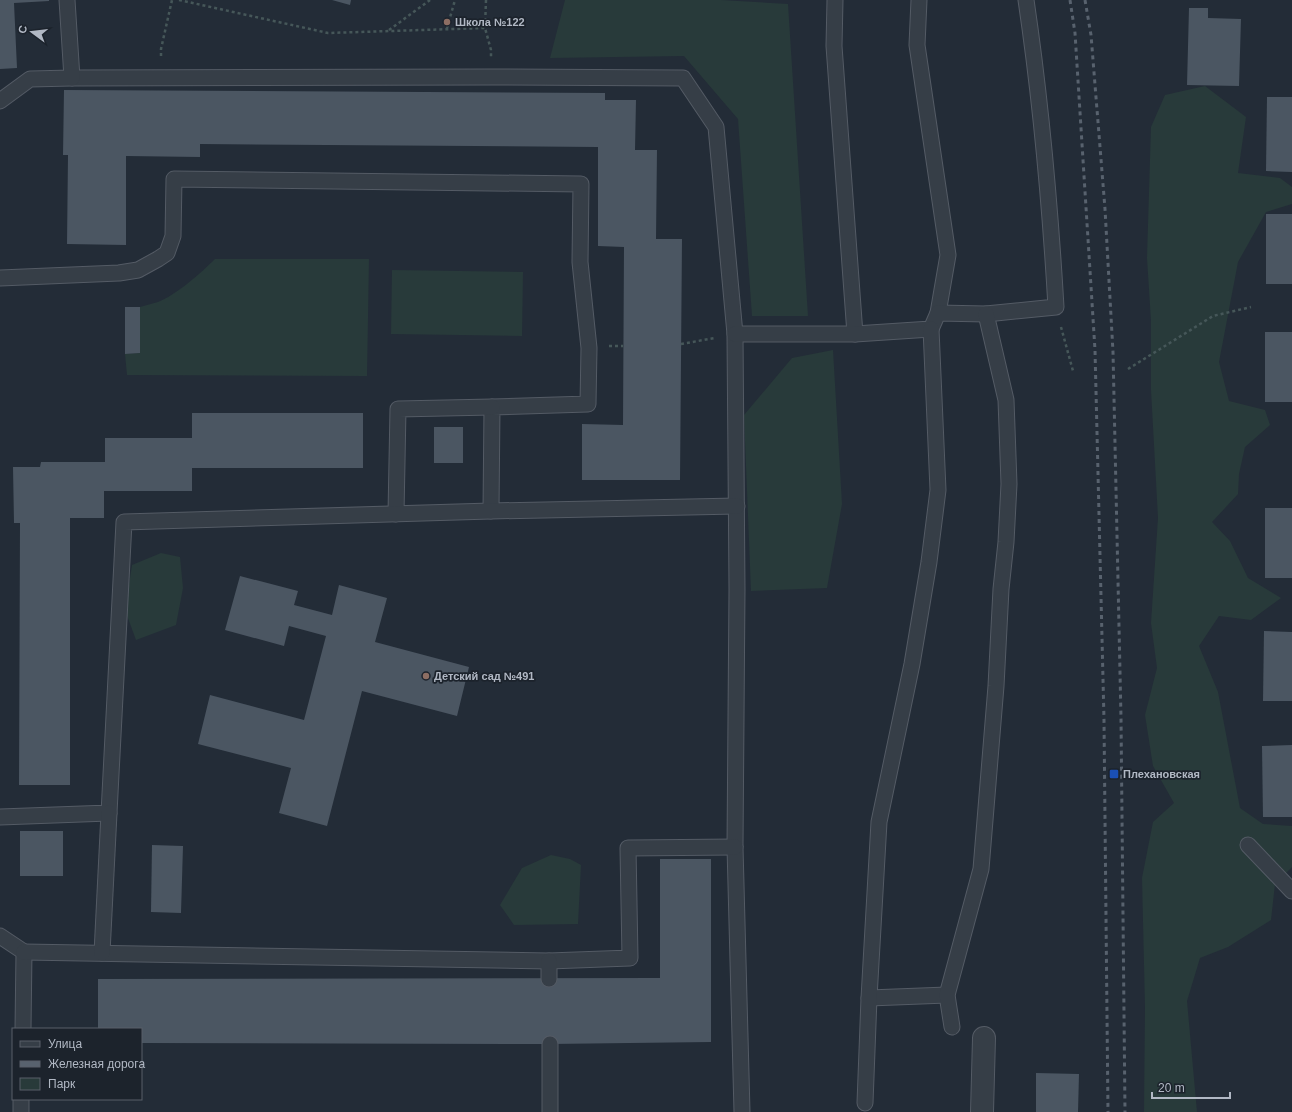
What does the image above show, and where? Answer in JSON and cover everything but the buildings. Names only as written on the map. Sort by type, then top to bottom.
[{"type":"street","points":[[982,1112],[984,1038]]},
{"type":"lane","points":[[67,0],[72,78]]},
{"type":"lane","points":[[835,0],[834,46],[855,334]]},
{"type":"lane","points":[[864,1103],[878,822],[912,664],[929,562],[938,490],[931,329],[938,313],[948,255],[917,45],[919,0]]},
{"type":"lane","points":[[938,313],[986,314],[1056,307],[1051,226],[1037,75],[1026,0]]},
{"type":"lane","points":[[0,101],[30,79],[491,77],[683,78],[716,127],[735,334],[737,506],[735,847],[742,1112]]},
{"type":"lane","points":[[0,278],[119,273],[138,270],[158,260],[167,253],[173,236],[174,179],[581,184],[580,262],[589,348],[588,404],[398,409],[396,514]]},
{"type":"lane","points":[[952,1027],[947,995],[981,869],[996,686],[1001,589],[1006,542],[1009,484],[1006,400],[986,314]]},
{"type":"lane","points":[[735,334],[855,334],[931,329]]},
{"type":"lane","points":[[491,511],[492,407]]},
{"type":"lane","points":[[102,953],[124,522],[491,511],[737,506]]},
{"type":"lane","points":[[0,817],[108,813]]},
{"type":"lane","points":[[1248,845],[1292,891]]},
{"type":"lane","points":[[0,936],[24,952],[549,961],[630,958],[628,848],[735,847]]},
{"type":"lane","points":[[22,1028],[24,952]]},
{"type":"lane","points":[[549,961],[549,979]]},
{"type":"lane","points":[[869,998],[947,995]]},
{"type":"lane","points":[[550,1044],[550,1112]]},
{"type":"lane","points":[[20,1112],[21,1100]]},
{"type":"path","points":[[161,79],[161,49],[172,0]]},
{"type":"path","points":[[179,0],[328,33],[446,28],[484,28]]},
{"type":"path","points":[[389,30],[430,0]]},
{"type":"path","points":[[446,28],[455,0]]},
{"type":"path","points":[[486,0],[484,28],[491,50],[491,77]]},
{"type":"path","points":[[1056,307],[1073,371]]},
{"type":"path","points":[[1128,368],[1213,316],[1251,307]]},
{"type":"path","points":[[681,344],[735,334]]},
{"type":"green space","points":[[565,0],[721,0],[788,4],[808,316],[752,316],[738,119],[684,56],[550,58]]},
{"type":"green space","points":[[1205,86],[1246,117],[1238,173],[1280,178],[1292,187],[1292,204],[1266,212],[1238,262],[1219,362],[1229,401],[1265,410],[1270,425],[1245,447],[1239,474],[1238,494],[1212,522],[1230,541],[1248,578],[1281,598],[1251,620],[1219,616],[1199,646],[1218,692],[1240,808],[1263,824],[1292,826],[1292,867],[1275,884],[1271,920],[1228,947],[1200,958],[1187,1001],[1197,1112],[1144,1112],[1145,1007],[1142,878],[1153,822],[1174,803],[1153,766],[1145,715],[1157,668],[1151,623],[1158,518],[1151,390],[1151,321],[1147,258],[1151,127],[1165,95]]},
{"type":"green space","points":[[215,259],[369,259],[367,376],[127,375],[125,354],[140,353],[140,307],[158,302],[173,294],[196,277]]},
{"type":"green space","points":[[392,270],[523,272],[522,336],[391,334]]},
{"type":"green space","points":[[833,350],[842,504],[827,588],[751,591],[744,415],[792,358]]},
{"type":"green space","points":[[161,553],[180,557],[183,588],[176,625],[136,640],[125,610],[132,565]]},
{"type":"green space","points":[[551,855],[570,859],[581,865],[578,924],[514,925],[500,905],[522,868]]},
{"type":"railway","points":[[1070,0],[1075,33],[1095,350],[1104,720],[1108,1112]]},
{"type":"railway","points":[[1085,0],[1091,35],[1105,209],[1113,352],[1121,718],[1125,1112]]},
{"type":"place","name":"Школа №122","points":[[447,22]]},
{"type":"place","name":"Детский сад №491","points":[[426,676]]},
{"type":"place","name":"Плехановская","points":[[1114,774]]}]
